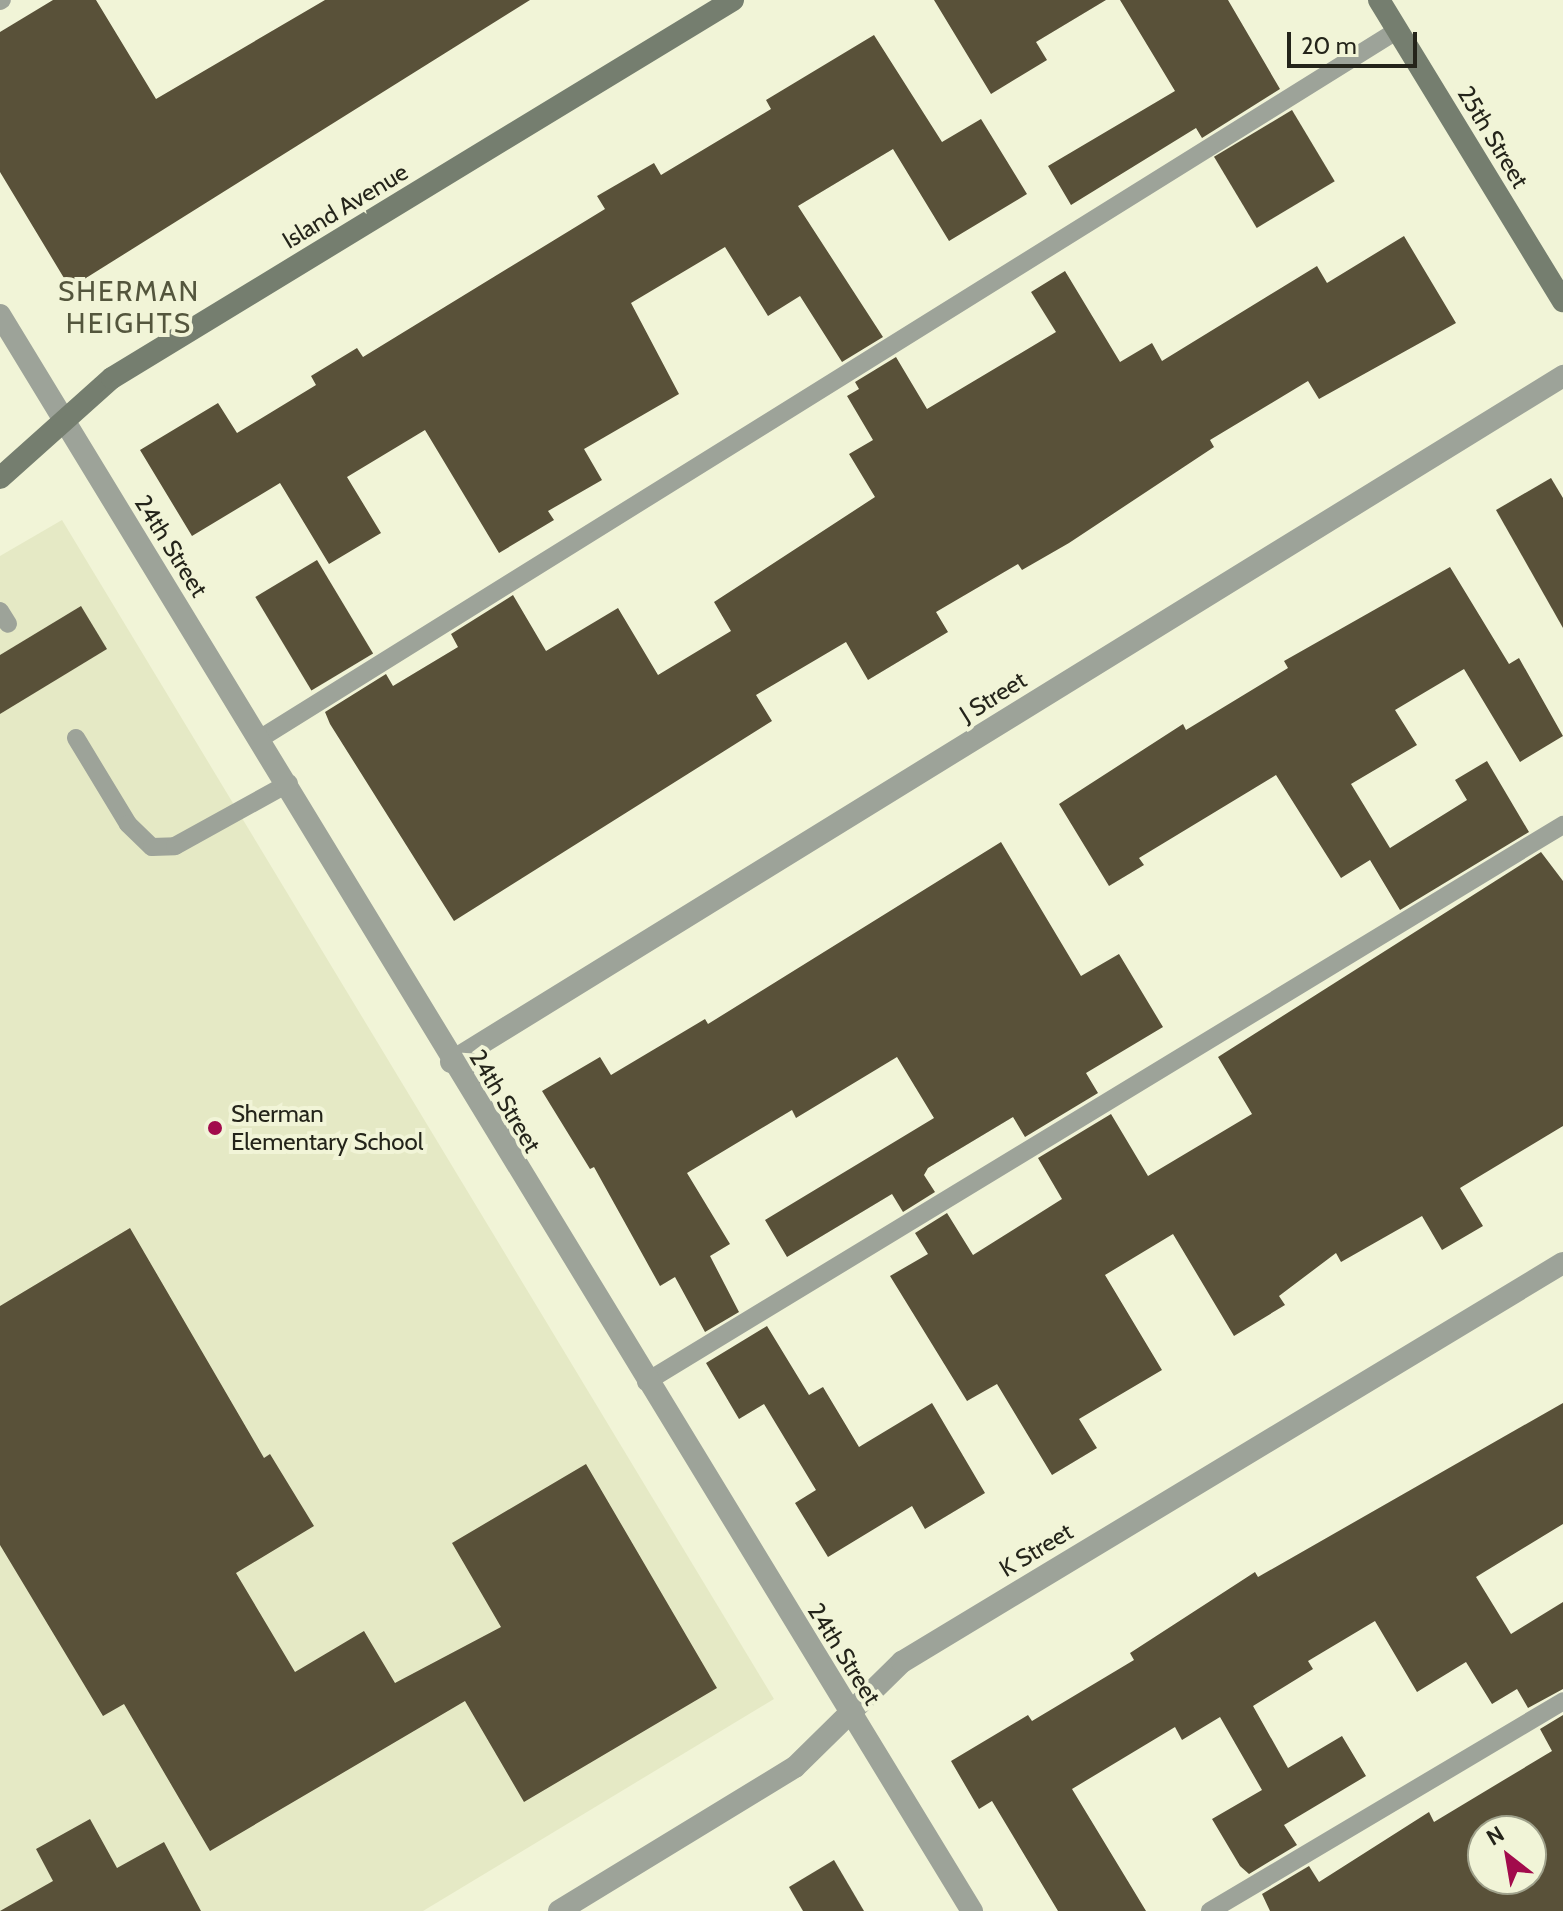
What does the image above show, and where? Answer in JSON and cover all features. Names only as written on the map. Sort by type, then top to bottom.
[{"type":"main road","name":"Island Avenue","points":[[0,478],[112,378],[733,0]]},
{"type":"main road","name":"25th Street","points":[[1379,0],[1563,301]]},
{"type":"street","name":"24th Street","points":[[0,315],[289,783],[451,1062],[972,1911]]},
{"type":"street","name":"J Street","points":[[451,1062],[1563,376]]},
{"type":"street","name":"K Street","points":[[559,1911],[795,1767],[902,1662],[1563,1263]]},
{"type":"lane","points":[[261,738],[1398,30]]},
{"type":"lane","points":[[76,738],[128,824],[152,847],[175,846],[289,783]]},
{"type":"lane","points":[[646,1382],[1563,825]]},
{"type":"lane","points":[[1210,1911],[1563,1701]]},
{"type":"shaded area","name":"Sherman Elementary School","points":[[62,520],[774,1699],[423,1911],[0,1911],[0,556]]},
{"type":"building","points":[[53,0],[96,0],[156,99],[325,0],[530,0],[70,288],[0,172],[0,32]]},
{"type":"building","points":[[934,0],[1106,0],[1036,42],[1047,60],[991,94]]},
{"type":"building","points":[[1120,0],[1228,0],[1280,89],[1202,138],[1196,128],[1071,205],[1048,166],[1175,91]]},
{"type":"building","points":[[874,35],[942,142],[981,119],[1027,194],[949,241],[893,149],[798,206],[883,337],[842,362],[800,296],[768,316],[725,247],[631,303],[679,394],[584,449],[602,480],[548,511],[554,520],[499,553],[425,430],[347,477],[381,533],[329,564],[280,483],[192,536],[140,450],[218,403],[237,433],[316,385],[311,376],[357,348],[363,357],[605,209],[597,196],[654,163],[661,175],[771,109],[766,100]]},
{"type":"building","points":[[1292,110],[1335,181],[1257,228],[1214,157]]},
{"type":"building","points":[[1404,236],[1456,323],[1319,399],[1308,381],[1210,440],[1214,447],[1069,543],[1022,570],[1018,564],[936,612],[948,632],[868,680],[846,642],[756,695],[772,721],[454,921],[330,724],[325,712],[386,674],[393,686],[458,647],[451,634],[513,595],[546,651],[618,608],[658,675],[731,631],[714,602],[875,497],[849,454],[873,440],[847,396],[859,389],[855,382],[896,357],[927,409],[1056,332],[1031,292],[1065,271],[1120,362],[1152,343],[1162,361],[1317,266],[1327,283]]},
{"type":"building","points":[[1551,478],[1563,498],[1563,628],[1496,510]]},
{"type":"building","points":[[317,560],[373,653],[311,691],[255,597]]},
{"type":"building","points":[[1450,567],[1509,664],[1519,658],[1563,736],[1520,762],[1464,669],[1395,710],[1417,745],[1351,784],[1390,848],[1467,800],[1455,780],[1487,761],[1529,832],[1400,910],[1370,860],[1341,878],[1276,775],[1139,858],[1144,865],[1109,886],[1059,804],[1183,724],[1186,730],[1288,668],[1284,661]]},
{"type":"building","points":[[81,606],[107,649],[0,714],[0,655]]},
{"type":"building","points":[[1001,842],[1081,976],[1119,954],[1163,1027],[1086,1073],[1098,1093],[1025,1137],[1013,1117],[928,1168],[924,1175],[935,1192],[903,1212],[892,1194],[787,1257],[765,1220],[934,1118],[897,1057],[796,1118],[792,1110],[687,1173],[730,1244],[710,1256],[739,1312],[705,1332],[675,1277],[660,1286],[594,1167],[590,1169],[542,1091],[600,1057],[611,1075],[705,1019],[708,1024]]},
{"type":"building","points":[[1541,852],[1563,881],[1563,1126],[1460,1188],[1483,1226],[1442,1250],[1422,1216],[1341,1262],[1336,1253],[1279,1296],[1285,1305],[1234,1336],[1173,1234],[1105,1275],[1162,1370],[1079,1419],[1097,1448],[1052,1475],[997,1384],[967,1401],[890,1276],[928,1254],[915,1233],[947,1213],[973,1255],[1062,1199],[1038,1158],[1111,1114],[1148,1176],[1252,1114],[1218,1057]]},
{"type":"building","points":[[130,1228],[264,1458],[270,1454],[314,1526],[236,1573],[295,1672],[364,1631],[395,1683],[501,1627],[452,1543],[586,1464],[717,1688],[524,1802],[465,1701],[210,1851],[124,1704],[103,1716],[0,1545],[0,1306]]},
{"type":"building","points":[[767,1326],[809,1395],[823,1387],[859,1447],[932,1403],[985,1493],[925,1529],[912,1506],[828,1557],[795,1503],[816,1490],[764,1404],[739,1419],[706,1363]]},
{"type":"building","points":[[1563,1403],[1563,1524],[1476,1577],[1511,1634],[1563,1602],[1563,1689],[1528,1708],[1517,1689],[1492,1704],[1466,1662],[1417,1692],[1375,1621],[1308,1661],[1313,1669],[1253,1706],[1288,1768],[1342,1736],[1366,1776],[1284,1825],[1297,1845],[1249,1874],[1240,1866],[1212,1819],[1262,1790],[1220,1717],[1182,1740],[1175,1727],[1072,1789],[1146,1911],[1058,1911],[992,1801],[979,1809],[951,1761],[1028,1715],[1032,1721],[1134,1660],[1130,1653],[1255,1572],[1258,1577]]},
{"type":"building","points":[[1563,1715],[1563,1911],[1270,1911],[1262,1894],[1309,1866],[1319,1882],[1429,1812],[1434,1822],[1552,1751],[1540,1729]]},
{"type":"building","points":[[90,1819],[117,1868],[164,1842],[201,1911],[0,1911],[53,1881],[36,1849]]},
{"type":"building","points":[[834,1860],[864,1911],[803,1911],[789,1887]]},
{"type":"place","name":"Sherman Elementary School","points":[[215,1128]]},
{"type":"district","name":"SHERMAN HEIGHTS","points":[[129,307]]}]
